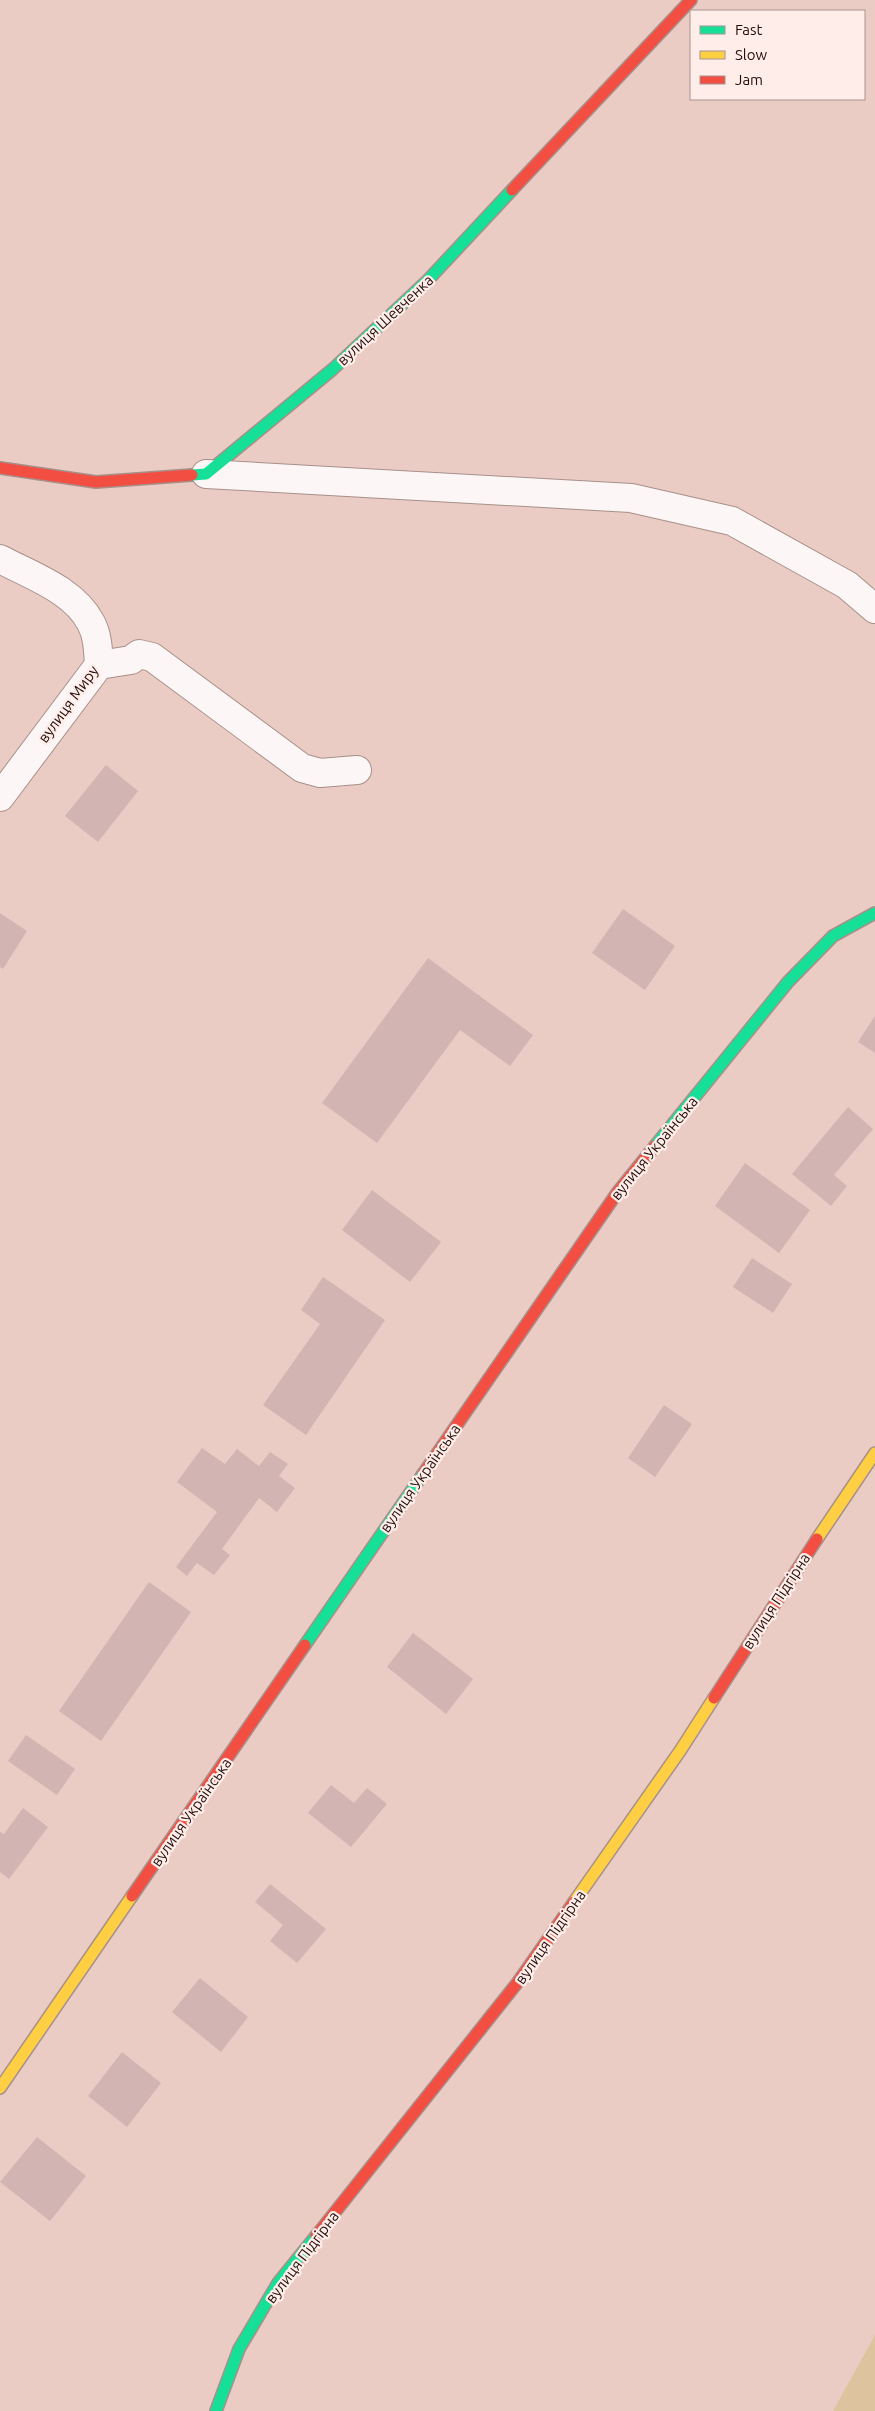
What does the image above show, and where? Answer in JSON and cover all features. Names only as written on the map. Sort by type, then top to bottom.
[{"type":"street","name":"вулиця Шевченка","points":[[206,474],[333,369],[428,280],[691,0]]},
{"type":"street","points":[[0,468],[96,482],[206,474],[631,498],[732,521],[847,585],[875,609]]},
{"type":"street","name":"вулиця Миру","points":[[0,559],[65,593],[80,606],[92,624],[97,642],[99,666],[0,797]]},
{"type":"street","points":[[99,666],[131,660],[139,654],[152,657],[302,768],[320,773],[357,770]]},
{"type":"street","name":"вулиця Українська","points":[[2,2084],[617,1193],[788,982],[833,936],[875,913]]},
{"type":"street","name":"вулиця Підгірна","points":[[216,2411],[239,2349],[278,2283],[518,1982],[680,1751],[846,1493],[875,1453]]},
{"type":"shaded area","points":[[875,2335],[875,2411],[833,2411]]},
{"type":"building","points":[[106,765],[138,791],[98,842],[65,816]]},
{"type":"building","points":[[623,909],[675,946],[645,990],[592,953]]},
{"type":"building","points":[[0,913],[27,931],[3,969],[0,967]]},
{"type":"building","points":[[428,958],[533,1035],[510,1066],[460,1030],[377,1143],[322,1103]]},
{"type":"building","points":[[875,1016],[875,1053],[858,1042]]},
{"type":"building","points":[[848,1107],[873,1129],[834,1175],[847,1186],[831,1206],[792,1174]]},
{"type":"building","points":[[745,1163],[810,1210],[779,1253],[715,1206]]},
{"type":"building","points":[[372,1190],[441,1242],[410,1282],[342,1230]]},
{"type":"building","points":[[752,1258],[792,1284],[773,1313],[733,1287]]},
{"type":"building","points":[[323,1277],[385,1320],[306,1435],[263,1405],[320,1324],[301,1310]]},
{"type":"building","points":[[664,1405],[692,1424],[655,1477],[628,1458]]},
{"type":"building","points":[[202,1448],[225,1464],[237,1449],[259,1466],[270,1452],[288,1464],[279,1476],[295,1488],[277,1512],[259,1498],[222,1549],[230,1555],[214,1575],[197,1563],[187,1576],[176,1567],[217,1512],[177,1482]]},
{"type":"building","points":[[149,1582],[191,1612],[101,1741],[59,1711]]},
{"type":"building","points":[[413,1633],[473,1679],[446,1714],[387,1667]]},
{"type":"building","points":[[26,1735],[75,1769],[57,1795],[8,1761]]},
{"type":"building","points":[[331,1785],[354,1803],[367,1788],[387,1804],[351,1847],[308,1813]]},
{"type":"building","points":[[23,1808],[48,1827],[9,1879],[0,1872],[0,1832],[4,1834]]},
{"type":"building","points":[[270,1884],[326,1929],[297,1963],[270,1941],[283,1925],[255,1902]]},
{"type":"building","points":[[200,1978],[248,2017],[221,2052],[172,2012]]},
{"type":"building","points":[[122,2052],[161,2083],[127,2127],[88,2096]]},
{"type":"building","points":[[37,2137],[86,2176],[50,2221],[0,2182]]},
{"type":"traffic: fast","points":[[192,475],[206,474],[333,369],[428,280],[512,190]]},
{"type":"traffic: fast","points":[[655,1146],[788,982],[833,936],[875,913]]},
{"type":"traffic: fast","points":[[305,1645],[423,1474]]},
{"type":"traffic: fast","points":[[216,2411],[239,2349],[278,2283],[316,2236]]},
{"type":"traffic: slow","points":[[817,1539],[875,1453]]},
{"type":"traffic: slow","points":[[574,1902],[680,1751],[714,1698]]},
{"type":"traffic: slow","points":[[0,2088],[132,1896]]},
{"type":"traffic: jam","points":[[512,190],[691,0]]},
{"type":"traffic: jam","points":[[0,468],[96,482],[192,475]]},
{"type":"traffic: jam","points":[[423,1474],[617,1193],[655,1146]]},
{"type":"traffic: jam","points":[[714,1698],[817,1539]]},
{"type":"traffic: jam","points":[[132,1896],[305,1645]]},
{"type":"traffic: jam","points":[[316,2236],[518,1982],[574,1902]]}]
